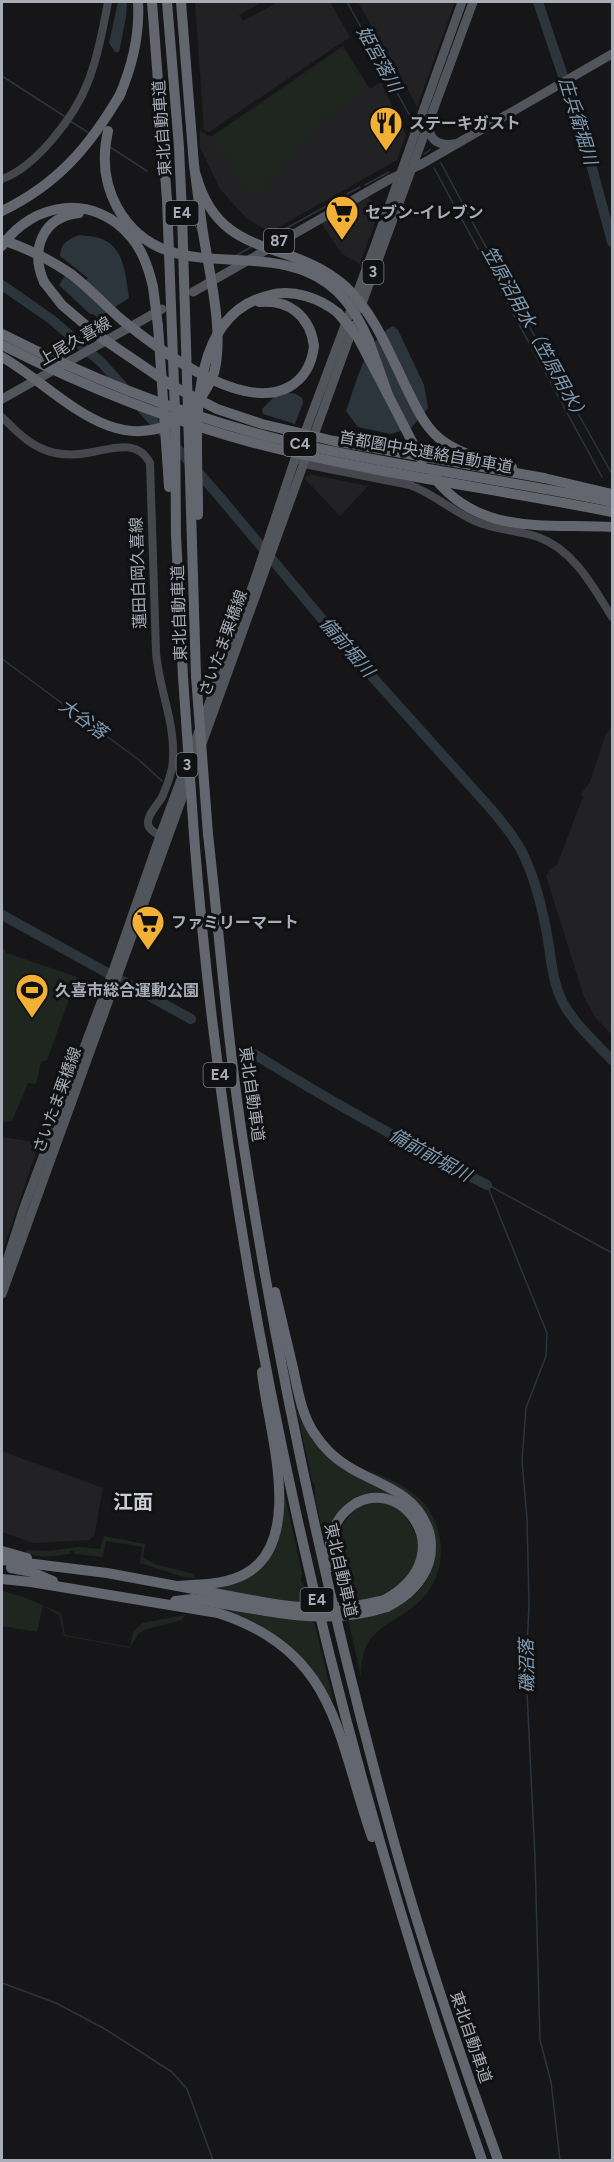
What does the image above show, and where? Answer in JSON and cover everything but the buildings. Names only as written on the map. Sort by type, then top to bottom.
[{"type":"highway","points":[[2,211],[24,200],[57,176],[104,129],[130,70],[136,43],[138,2]]},
{"type":"highway","name":"東北自動車道","points":[[152,2],[167,200],[175,411],[172,516],[176,535],[194,835],[211,1006],[230,1154],[256,1313],[296,1508],[349,1732],[392,1884],[482,2160]]},
{"type":"highway","name":"東北自動車道","points":[[167,2],[179,147],[188,425],[194,502],[192,581],[196,676],[208,834],[232,1066],[292,1420],[314,1523],[363,1726],[415,1912],[498,2160]]},
{"type":"highway","points":[[2,357],[91,418],[120,430],[150,432],[169,425],[186,416],[210,383],[217,352],[216,323],[196,175],[181,2]]},
{"type":"highway","points":[[104,129],[104,160],[110,192],[120,213],[135,231],[154,245],[177,254],[202,259],[284,266],[307,272],[326,283],[343,297],[361,323],[388,395]]},
{"type":"highway","points":[[196,175],[204,200],[216,218],[229,229],[246,239],[314,265],[336,278],[353,294],[366,310],[380,334],[423,420],[436,435],[454,448],[544,478]]},
{"type":"highway","points":[[2,246],[20,225],[36,215],[57,208],[78,208],[97,213],[123,229],[136,243],[145,261],[153,287],[158,326],[162,397],[172,478]]},
{"type":"highway","points":[[103,216],[77,213],[67,215],[50,226],[40,242],[38,257],[44,282],[62,305],[96,334],[171,385],[217,409],[262,424],[334,441],[544,478],[612,494]]},
{"type":"highway","points":[[2,240],[22,246],[52,261],[78,280],[145,338],[191,368],[234,388],[257,393],[276,392],[294,384],[306,371],[314,346],[307,322],[295,309],[276,302],[256,302],[237,310]]},
{"type":"highway","points":[[194,502],[198,411],[206,361],[217,333],[243,305],[256,298],[285,293],[316,299],[338,313],[357,336],[423,463],[445,489],[473,511],[514,524],[612,527]]},
{"type":"highway","name":"首都圏中央連絡自動車道","points":[[2,334],[69,366],[132,392],[240,429],[378,460],[612,502]]},
{"type":"highway","name":"首都圏中央連絡自動車道","points":[[2,345],[37,363],[120,398],[229,436],[375,470],[516,493],[612,512]]},
{"type":"highway","points":[[2,1560],[107,1573],[178,1586],[309,1617],[348,1616],[404,1598],[414,1590],[426,1571],[431,1552],[428,1528],[416,1506],[406,1497],[340,1461],[322,1444],[314,1432],[301,1402],[255,1210]]},
{"type":"highway","points":[[178,1586],[228,1581],[245,1574],[261,1562],[275,1539],[279,1511],[278,1481],[273,1432],[263,1386],[256,1313]]},
{"type":"highway","points":[[363,1726],[360,1693],[330,1562],[329,1546],[335,1527],[348,1509],[355,1504],[374,1499],[396,1502],[404,1507],[416,1521],[422,1539],[420,1562],[412,1580],[385,1604]]},
{"type":"highway","points":[[2,1551],[49,1565]]},
{"type":"highway","points":[[2,1567],[32,1572],[73,1588]]},
{"type":"highway","points":[[2,1579],[73,1588],[105,1596],[202,1610],[232,1618],[279,1642],[304,1664],[320,1687],[330,1708],[371,1836],[392,1884]]},
{"type":"highway","points":[[156,1602],[193,1599],[267,1607]]},
{"type":"main road","points":[[2,179],[14,175],[29,165],[80,98],[97,55],[108,2]]},
{"type":"main road","name":"さいたま栗橋線","points":[[117,969],[263,566],[462,2]]},
{"type":"main road","name":"さいたま栗橋線","points":[[300,461],[473,2]]},
{"type":"main road","name":"87","points":[[193,292],[612,54]]},
{"type":"main road","points":[[430,115],[429,133],[433,139],[443,145],[457,143]]},
{"type":"main road","points":[[371,189],[384,194],[387,199],[387,211]]},
{"type":"main road","name":"上尾久喜線","points":[[2,399],[162,309]]},
{"type":"main road","name":"蓮田白岡久喜線","points":[[2,417],[27,441],[48,451],[78,454],[130,447],[143,453],[150,463],[156,652],[159,679],[170,717],[173,753],[165,791],[148,818],[150,829],[160,836]]},
{"type":"main road","points":[[300,461],[410,485],[478,523],[544,540],[576,564],[612,617]]},
{"type":"main road","name":"さいたま栗橋線","points":[[2,1294],[112,984],[160,836],[263,566]]},
{"type":"main road","name":"さいたま栗橋線","points":[[2,1276],[54,1124],[112,984]]},
{"type":"shaded area","points":[[118,2],[127,2],[119,52],[115,52],[109,43]]},
{"type":"shaded area","points":[[195,2],[262,2],[239,15],[243,21],[278,2],[330,2],[350,37],[209,132],[204,130]]},
{"type":"shaded area","points":[[358,2],[455,2],[417,107],[413,99]]},
{"type":"shaded area","points":[[343,46],[370,89],[381,82],[406,135],[397,160],[270,232],[247,219],[220,189],[200,147],[200,130],[212,136]]},
{"type":"shaded area","points":[[344,49],[367,88],[323,119],[257,198],[246,189],[212,137]]},
{"type":"shaded area","points":[[368,197],[380,209],[360,264],[342,254],[321,223]]},
{"type":"shaded area","points":[[79,235],[99,238],[110,243],[116,249],[123,264],[129,298],[98,318],[90,314],[59,285],[66,274],[81,286],[88,278],[60,256],[65,242]]},
{"type":"shaded area","points":[[393,326],[398,330],[424,385],[428,408],[411,428],[391,434],[358,427],[346,411],[368,352],[383,333]]},
{"type":"shaded area","points":[[278,393],[296,394],[302,398],[303,403],[295,424],[263,414],[262,409]]},
{"type":"shaded area","points":[[311,474],[368,486],[340,516],[305,479]]},
{"type":"shaded area","points":[[612,726],[612,1035],[595,1017],[584,997],[546,876],[551,868],[557,865],[583,797],[581,794],[590,782],[606,734]]},
{"type":"shaded area","name":"久喜市総合運動公園","points":[[2,946],[7,953],[77,977],[47,1060],[41,1062],[36,1084],[28,1083],[12,1121],[2,1123]]},
{"type":"shaded area","points":[[2,1137],[29,1141],[36,1152],[2,1253]]},
{"type":"shaded area","points":[[296,1406],[315,1442],[325,1455],[351,1474],[401,1499],[376,1493],[355,1497],[339,1511],[327,1534],[323,1533],[315,1498],[315,1485],[312,1481]]},
{"type":"shaded area","points":[[2,1451],[103,1488],[94,1536],[89,1540],[33,1543],[2,1532]]},
{"type":"shaded area","points":[[370,1471],[402,1486],[419,1498],[435,1521],[441,1547],[437,1574],[431,1586],[412,1608],[381,1628],[373,1636],[362,1659],[361,1677],[335,1560],[337,1541],[343,1525],[352,1513],[364,1505],[377,1502],[390,1505],[403,1513],[413,1529],[418,1543],[414,1563],[406,1577],[387,1592],[377,1596],[383,1614],[415,1595],[428,1577],[434,1555],[433,1529],[427,1514]]},
{"type":"shaded area","points":[[282,1492],[284,1492],[302,1573],[301,1581],[306,1589],[334,1703],[311,1667],[294,1650],[196,1604],[198,1588],[264,1564]]},
{"type":"shaded area","points":[[104,1536],[145,1544],[143,1558],[158,1565],[194,1574],[195,1578],[183,1577],[140,1563],[142,1547],[106,1541],[103,1557],[75,1554],[74,1551],[70,1551],[70,1554],[47,1556],[36,1556],[25,1552],[78,1547],[100,1549]]},
{"type":"shaded area","points":[[2,1591],[21,1596],[61,1613],[65,1635],[130,1647],[133,1632],[142,1623],[185,1615],[182,1620],[139,1633],[130,1648],[64,1636],[59,1615],[43,1606],[37,1632],[2,1626]]},
{"type":"waterway","name":"姫宮落川","points":[[347,2],[410,116]]},
{"type":"waterway","name":"庄兵衛堀川","points":[[538,2],[584,138],[612,242]]},
{"type":"waterway","name":"笠原沼用水（笠原用水）","points":[[2,76],[64,116]]},
{"type":"waterway","name":"笠原沼用水（笠原用水）","points":[[70,121],[89,133]]},
{"type":"waterway","name":"笠原沼用水（笠原用水）","points":[[110,147],[147,171]]},
{"type":"waterway","name":"笠原沼用水（笠原用水）","points":[[424,154],[430,150]]},
{"type":"waterway","name":"笠原沼用水（笠原用水）","points":[[441,163],[612,474]]},
{"type":"waterway","name":"姫宮落川","points":[[434,168],[602,477]]},
{"type":"waterway","name":"笠原沼用水（笠原用水）","points":[[365,185],[389,172]]},
{"type":"waterway","name":"笠原沼用水（笠原用水）","points":[[347,194],[360,187]]},
{"type":"waterway","name":"笠原沼用水（笠原用水）","points":[[274,235],[341,198]]},
{"type":"waterway","name":"笠原沼用水（笠原用水）","points":[[193,221],[198,231]]},
{"type":"waterway","name":"笠原沼用水（笠原用水）","points":[[237,255],[251,247]]},
{"type":"waterway","name":"備前堀川","points":[[2,285],[51,319],[102,363],[127,391]]},
{"type":"waterway","name":"備前堀川","points":[[139,405],[219,496],[342,643],[511,834],[525,859],[536,888],[546,929],[553,974],[562,1001],[579,1025],[612,1060]]},
{"type":"waterway","name":"大谷落","points":[[2,659],[139,760],[162,781]]},
{"type":"waterway","name":"備前前堀川","points":[[2,915],[191,1019]]},
{"type":"waterway","name":"備前前堀川","points":[[251,1052],[368,1121],[487,1185]]},
{"type":"waterway","name":"磯沼落","points":[[487,1185],[547,1333],[546,1356],[526,1408],[522,1461],[527,1519],[529,1604],[526,1671],[535,1858],[540,2040],[551,2082],[560,2160]]},
{"type":"waterway","name":"備前前堀川","points":[[490,1186],[612,1253]]},
{"type":"waterway","points":[[2,1983],[56,2003],[105,2029],[172,2072],[187,2089],[213,2160]]},
{"type":"place","name":"ステーキガスト","points":[[386,152]]},
{"type":"place","name":"セブン-イレブン","points":[[342,241]]},
{"type":"place","name":"ファミリーマート","points":[[148,951]]},
{"type":"place","name":"久喜市総合運動公園","points":[[32,1019]]},
{"type":"district","name":"江面","points":[[133,1502]]}]
